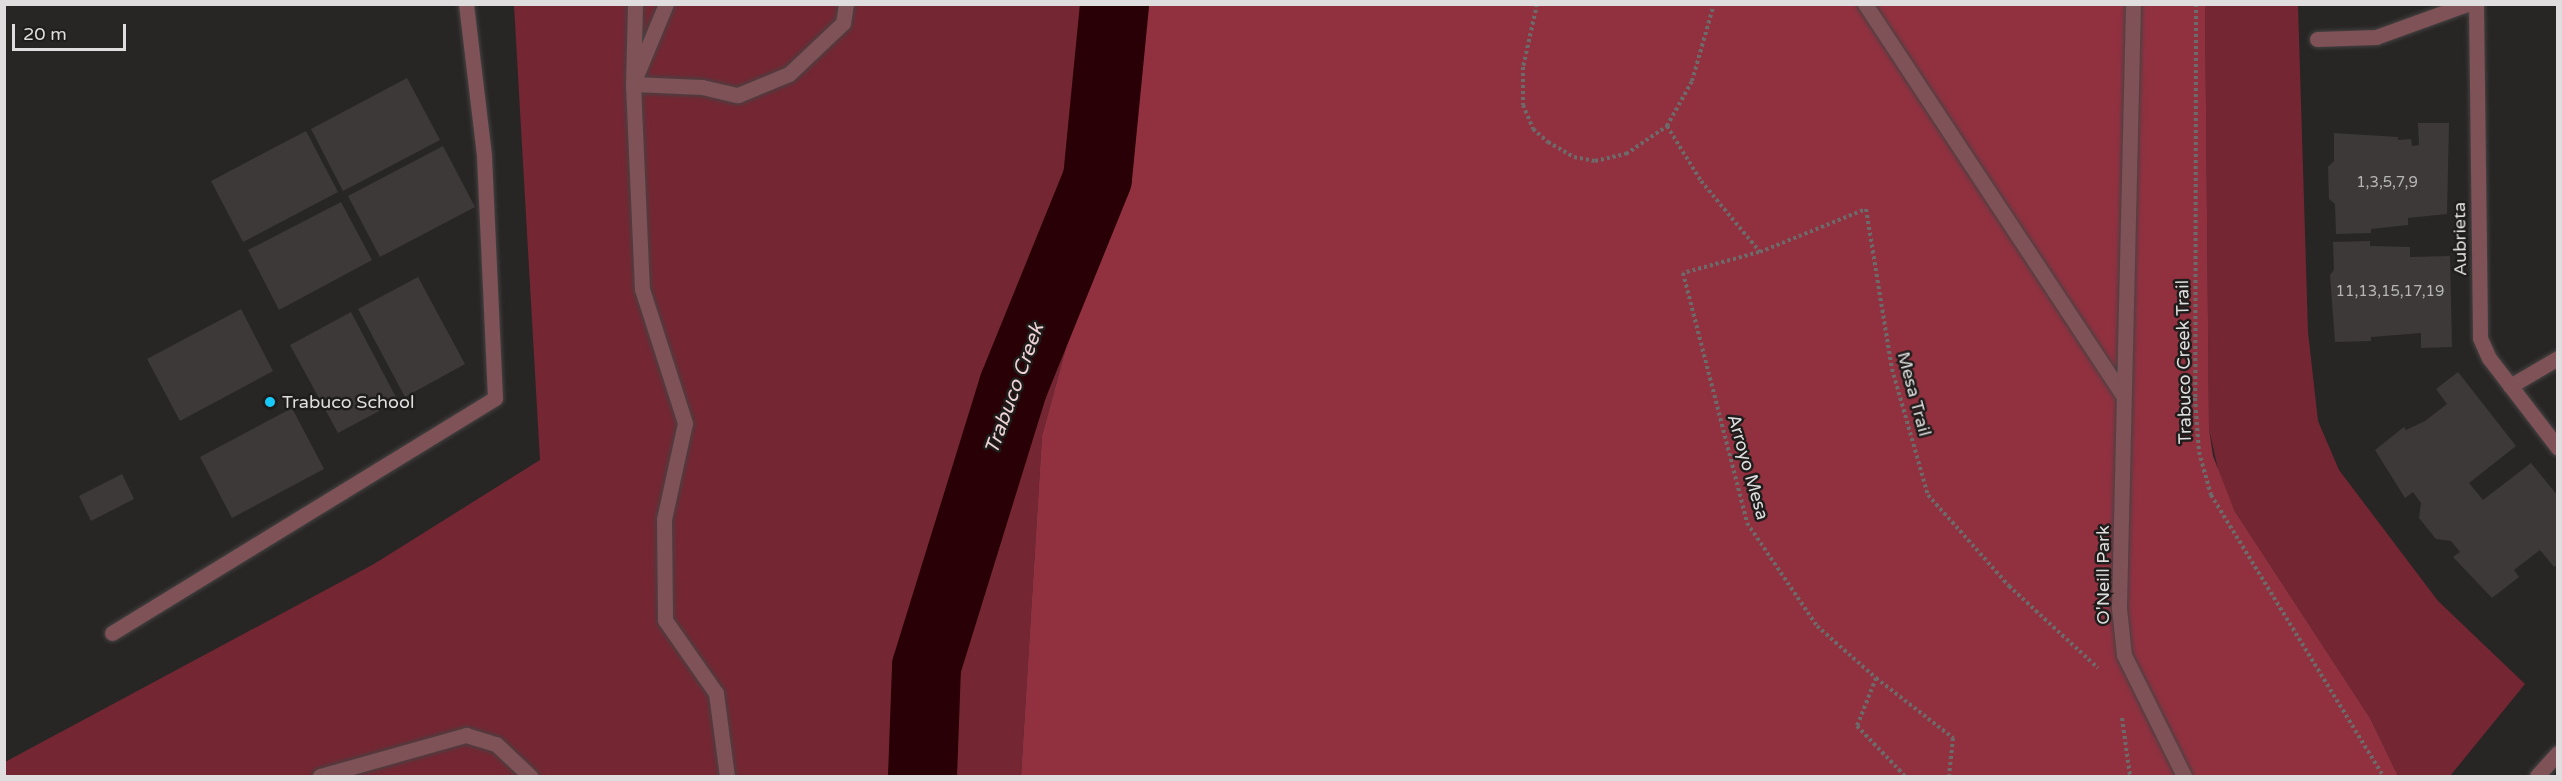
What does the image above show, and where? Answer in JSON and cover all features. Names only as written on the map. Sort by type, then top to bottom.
[{"type":"street","points":[[112,633],[495,398],[484,154],[466,4]]},
{"type":"street","points":[[635,4],[633,84],[642,289],[685,423],[664,519],[665,620],[716,693],[727,777]]},
{"type":"street","points":[[633,84],[666,4]]},
{"type":"street","points":[[633,84],[702,87],[738,95],[789,74],[843,23],[846,4]]},
{"type":"street","points":[[1865,4],[2123,396]]},
{"type":"street","name":"O'Neill Park","points":[[2133,4],[2119,608],[2124,655],[2184,777]]},
{"type":"street","points":[[2317,39],[2376,37],[2467,4]]},
{"type":"street","name":"Aubrieta","points":[[2476,4],[2480,338],[2510,386],[2558,448]]},
{"type":"street","points":[[2510,386],[2558,358]]},
{"type":"street","points":[[320,777],[466,735],[496,744],[530,777]]},
{"type":"street","points":[[2537,777],[2558,753]]},
{"type":"path","points":[[1536,4],[1523,67],[1523,105],[1533,129],[1574,157],[1595,161],[1626,154],[1667,126],[1692,81],[1714,4]]},
{"type":"path","name":"Trabuco Creek Trail","points":[[2196,4],[2195,398],[2199,452],[2211,495],[2383,777]]},
{"type":"path","points":[[1667,126],[1701,182],[1760,252]]},
{"type":"path","name":"Mesa Trail","points":[[1760,252],[1866,210],[1892,369],[1928,495],[2008,586],[2101,671]]},
{"type":"path","name":"Arroyo Mesa","points":[[1760,252],[1683,273],[1747,523],[1817,626],[1876,678],[1953,738],[1949,777]]},
{"type":"path","points":[[1876,678],[1857,726],[1905,777]]},
{"type":"path","points":[[2121,709],[2130,777]]},
{"type":"shaded area","points":[[514,5],[1132,5],[1110,187],[1042,436],[1021,776],[5,776],[5,762],[374,564],[540,460]]},
{"type":"shaded area","points":[[1132,5],[2205,5],[2209,429],[2213,456],[2234,510],[2370,718],[2398,776],[1021,776],[1042,436],[1110,187]]},
{"type":"shaded area","points":[[2205,5],[2298,5],[2308,332],[2318,421],[2339,470],[2438,601],[2525,684],[2450,776],[2398,776],[2370,718],[2234,510],[2221,483],[2209,429]]},
{"type":"building","points":[[407,78],[440,140],[343,191],[311,129]]},
{"type":"building","points":[[2418,123],[2449,123],[2447,214],[2408,218],[2408,225],[2371,229],[2371,233],[2336,234],[2335,204],[2329,199],[2328,167],[2334,161],[2334,133],[2398,137],[2398,140],[2411,139],[2412,146],[2419,145]]},
{"type":"building","points":[[306,131],[338,192],[243,242],[211,181]]},
{"type":"building","points":[[443,146],[475,207],[380,257],[348,196]]},
{"type":"building","points":[[341,202],[372,260],[279,310],[248,250]]},
{"type":"building","points":[[2370,241],[2370,246],[2410,247],[2410,257],[2450,256],[2452,347],[2421,348],[2421,333],[2371,337],[2371,341],[2335,342],[2330,275],[2334,270],[2333,242]]},
{"type":"building","points":[[418,277],[465,364],[405,397],[358,309]]},
{"type":"building","points":[[241,309],[273,371],[180,421],[147,359]]},
{"type":"building","points":[[351,312],[398,401],[338,433],[290,345]]},
{"type":"building","points":[[2458,372],[2516,446],[2469,483],[2483,500],[2531,463],[2558,496],[2558,564],[2554,567],[2540,550],[2514,570],[2519,577],[2492,598],[2453,557],[2460,552],[2451,541],[2436,539],[2419,518],[2421,503],[2413,492],[2405,498],[2375,450],[2404,427],[2406,430],[2425,421],[2447,404],[2436,389]]},
{"type":"building","points":[[292,408],[324,469],[232,518],[200,457]]},
{"type":"building","points":[[122,474],[134,499],[91,521],[79,496]]},
{"type":"waterway","name":"Trabuco Creek","points":[[922,776],[926,666],[1013,385],[1097,178],[1114,4]]},
{"type":"place","name":"Trabuco School","points":[[270,402]]}]
